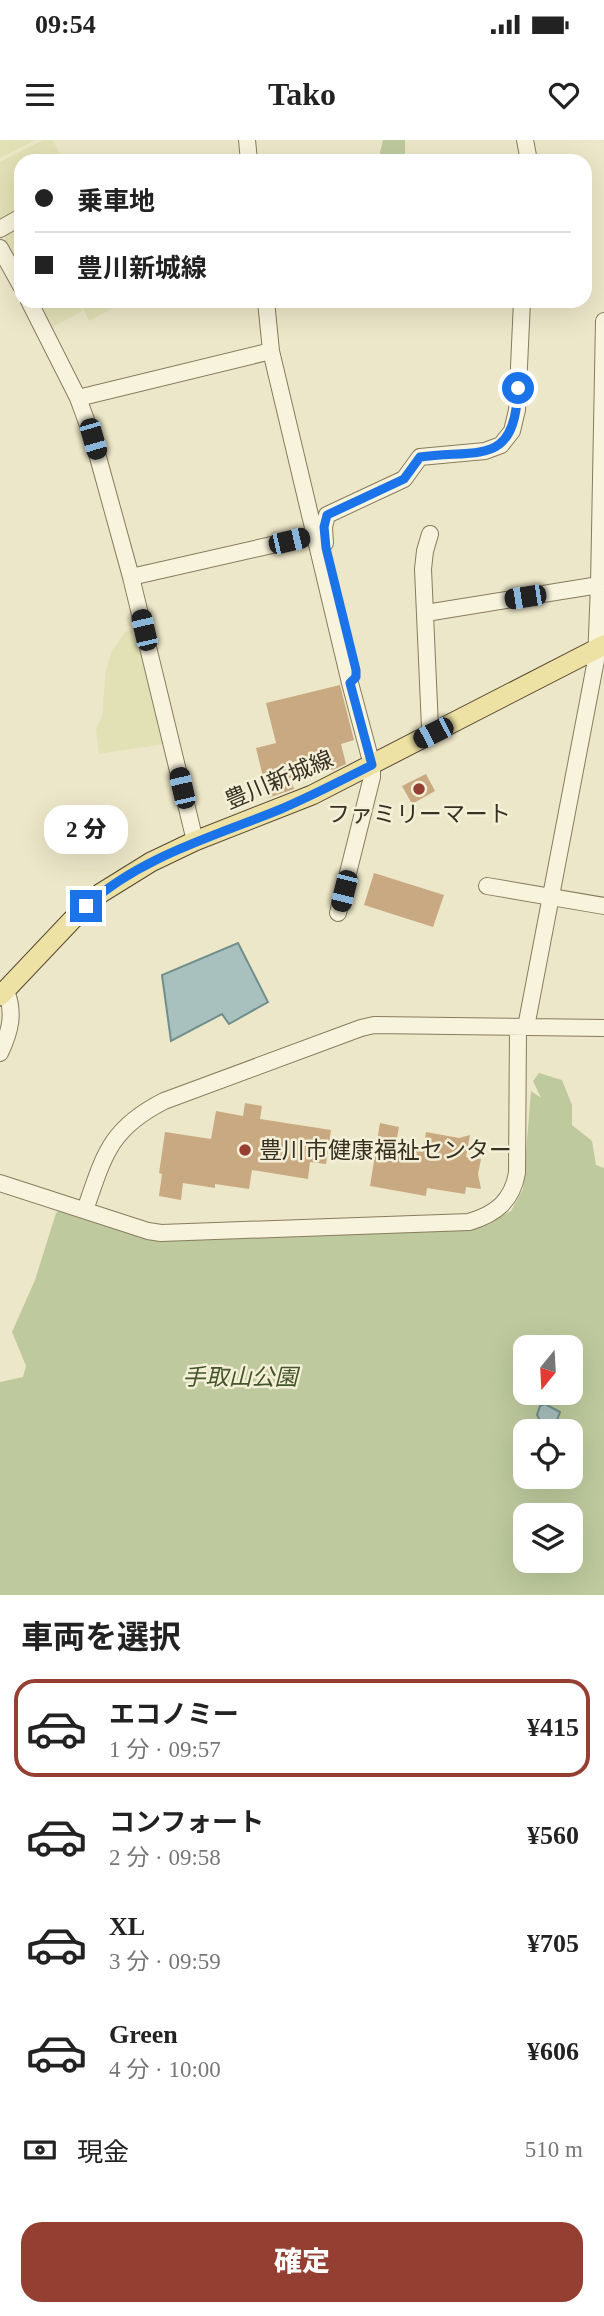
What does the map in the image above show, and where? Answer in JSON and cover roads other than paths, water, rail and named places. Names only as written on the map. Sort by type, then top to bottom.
[{"type":"main road","name":"豊川新城線","points":[[3,993],[101,893],[151,862],[195,841],[280,810],[600,647]]},
{"type":"street","points":[[0,248],[14,273]]},
{"type":"street","points":[[33,308],[78,397],[93,439],[131,577],[195,841]]},
{"type":"street","points":[[267,308],[271,351],[372,765],[372,777],[338,913]]},
{"type":"street","points":[[350,683],[356,677],[356,670],[326,548],[324,527],[327,515],[404,479],[420,457],[485,452],[501,445],[512,431],[517,410],[522,308]]},
{"type":"street","points":[[0,1183],[148,1231],[179,1234],[469,1222],[488,1216],[501,1208],[510,1196],[517,1173],[522,1027],[552,898],[600,647],[604,321]]},
{"type":"street","points":[[78,397],[271,351]]},
{"type":"street","points":[[430,534],[423,569],[430,728],[433,733]]},
{"type":"street","points":[[131,577],[316,535]]},
{"type":"street","points":[[426,613],[600,585]]},
{"type":"street","points":[[487,886],[604,906]]},
{"type":"street","points":[[0,1053],[11,1017],[11,1003],[3,993]]},
{"type":"street","points":[[85,1210],[100,1164],[113,1142],[129,1123],[145,1111],[164,1101],[361,1028],[374,1025],[604,1028]]},
{"type":"water","points":[[238,943],[268,1002],[229,1024],[222,1014],[171,1041],[162,975]]},
{"type":"water","points":[[547,1405],[560,1412],[557,1419],[539,1419],[537,1415],[540,1406]]},
{"type":"place","name":"ファミリーマート","points":[[419,789]]},
{"type":"place","name":"豊川市健康福祉センター","points":[[245,1150]]},
{"type":"park label","name":"手取山公園","points":[[240,1377]]}]
